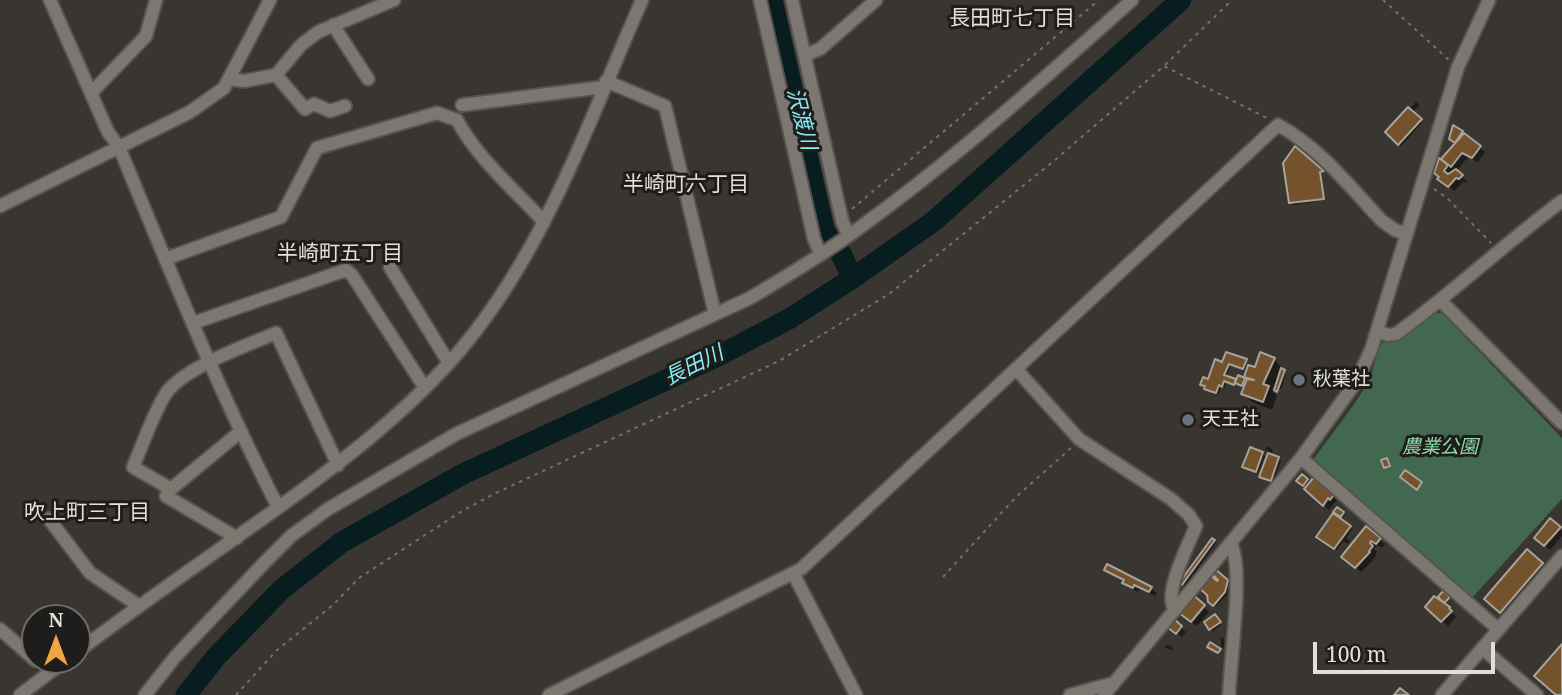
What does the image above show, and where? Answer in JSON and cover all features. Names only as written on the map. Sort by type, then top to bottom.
[{"type":"street","points":[[50,0],[108,132],[119,147],[240,432],[278,507]]},
{"type":"street","points":[[92,92],[146,36],[156,0]]},
{"type":"street","points":[[0,206],[190,112],[224,88],[270,0]]},
{"type":"street","points":[[230,79],[244,81],[276,75],[301,45],[318,32],[394,0]]},
{"type":"street","points":[[91,642],[338,465],[425,388],[449,363],[505,289],[544,222],[642,0]]},
{"type":"street","points":[[760,0],[814,239],[820,253]]},
{"type":"street","points":[[792,0],[842,220],[848,235]]},
{"type":"street","points":[[805,55],[820,49],[876,0]]},
{"type":"street","points":[[145,695],[175,657],[240,588],[292,536],[328,509],[456,434],[750,299],[898,199],[988,126],[1132,0]]},
{"type":"street","points":[[1104,695],[1301,458],[1356,382],[1377,331],[1458,67],[1489,0]]},
{"type":"street","points":[[333,26],[368,79]]},
{"type":"street","points":[[276,75],[305,109],[314,104],[330,111],[345,106]]},
{"type":"street","points":[[462,105],[605,84],[665,106],[715,314]]},
{"type":"street","points":[[165,258],[281,217],[317,148],[437,113],[457,120],[481,155],[544,222]]},
{"type":"street","points":[[549,695],[794,575],[1278,125],[1292,132],[1316,153],[1382,221],[1395,230],[1406,233]]},
{"type":"street","points":[[1377,331],[1388,335],[1396,334],[1441,301],[1521,231],[1562,201]]},
{"type":"street","points":[[390,267],[449,363]]},
{"type":"street","points":[[193,323],[346,270],[352,275],[425,388]]},
{"type":"street","points":[[1441,301],[1562,423]]},
{"type":"street","points":[[171,489],[133,467],[167,393],[178,381],[209,362],[276,332],[338,465]]},
{"type":"street","points":[[1016,369],[1079,439],[1171,499],[1189,515],[1196,526],[1171,591],[1171,603],[1175,609]]},
{"type":"street","points":[[237,538],[166,496],[240,432]]},
{"type":"street","points":[[1301,458],[1498,629]]},
{"type":"street","points":[[49,519],[90,573],[139,606]]},
{"type":"street","points":[[1229,695],[1238,575],[1235,551],[1231,544]]},
{"type":"street","points":[[1442,695],[1562,555]]},
{"type":"street","points":[[794,575],[856,695]]},
{"type":"street","points":[[0,629],[21,648]]},
{"type":"street","points":[[1483,649],[1536,695]]},
{"type":"street","points":[[20,695],[48,674]]},
{"type":"street","points":[[1070,695],[1114,683]]},
{"type":"path","points":[[842,220],[869,193],[1099,0]]},
{"type":"path","points":[[236,695],[277,650],[333,604],[359,578],[461,511],[779,361],[889,294],[1055,160],[1164,66],[1232,0]]},
{"type":"path","points":[[1383,0],[1458,67]]},
{"type":"path","points":[[1164,66],[1254,110],[1278,125]]},
{"type":"path","points":[[1421,185],[1447,198],[1499,251]]},
{"type":"path","points":[[943,577],[1015,498],[1079,439]]},
{"type":"green space","name":"農業公園","points":[[1434,313],[1442,313],[1562,438],[1562,499],[1471,599],[1312,461],[1370,379],[1380,344],[1386,341],[1394,342]]},
{"type":"building","points":[[1408,107],[1422,119],[1398,145],[1385,132]]},
{"type":"building","points":[[1453,125],[1463,131],[1455,143],[1449,139]]},
{"type":"building","points":[[1464,133],[1481,146],[1472,158],[1462,153],[1451,167],[1441,159]]},
{"type":"building","points":[[1295,146],[1324,171],[1320,172],[1324,199],[1289,203],[1283,163]]},
{"type":"building","points":[[1439,158],[1448,165],[1444,171],[1448,174],[1456,169],[1463,175],[1448,187],[1437,179],[1439,177],[1434,173]]},
{"type":"building","points":[[1226,352],[1247,359],[1243,369],[1229,364],[1224,375],[1236,379],[1234,385],[1224,381],[1216,393],[1204,389],[1205,386],[1200,385],[1203,377],[1208,379],[1215,359],[1222,362]]},
{"type":"building","points":[[1260,352],[1275,358],[1263,384],[1269,386],[1263,402],[1241,394],[1247,379],[1254,380],[1244,377],[1248,365],[1255,367]]},
{"type":"building","points":[[1281,368],[1285,370],[1277,392],[1274,390]]},
{"type":"building","points":[[1238,375],[1245,378],[1242,386],[1235,383]]},
{"type":"building","name":"秋葉社","points":[[1296,376],[1304,378],[1302,385],[1294,382]]},
{"type":"building","name":"天王社","points":[[1185,414],[1195,417],[1192,425],[1182,422]]},
{"type":"building","points":[[1250,447],[1263,452],[1256,472],[1242,467]]},
{"type":"building","points":[[1268,453],[1279,457],[1271,481],[1259,477]]},
{"type":"building","points":[[1387,458],[1390,466],[1384,468],[1381,460]]},
{"type":"building","points":[[1405,470],[1422,482],[1417,490],[1400,477]]},
{"type":"building","points":[[1302,474],[1308,479],[1303,486],[1296,481]]},
{"type":"building","points":[[1314,477],[1333,496],[1330,500],[1328,498],[1323,506],[1304,489]]},
{"type":"building","points":[[1337,507],[1344,512],[1341,517],[1333,512]]},
{"type":"building","points":[[1333,513],[1351,526],[1334,549],[1316,537]]},
{"type":"building","points":[[1550,518],[1561,527],[1544,546],[1534,538]]},
{"type":"building","points":[[1366,526],[1381,538],[1376,544],[1371,541],[1373,546],[1370,552],[1355,568],[1341,557]]},
{"type":"building","points":[[1212,538],[1215,540],[1182,585],[1179,583]]},
{"type":"building","points":[[1527,549],[1543,563],[1500,613],[1484,599]]},
{"type":"building","points":[[1107,564],[1152,587],[1149,592],[1122,583],[1124,580],[1104,570]]},
{"type":"building","points":[[1215,569],[1228,580],[1225,592],[1213,606],[1199,588],[1210,575],[1218,580],[1211,573]]},
{"type":"building","points":[[1443,591],[1450,597],[1444,603],[1438,597]]},
{"type":"building","points":[[1193,595],[1205,605],[1191,622],[1179,613]]},
{"type":"building","points":[[1434,596],[1452,611],[1441,622],[1425,607]]},
{"type":"building","points":[[1215,614],[1221,622],[1209,630],[1204,622]]},
{"type":"building","points":[[1174,619],[1182,626],[1176,634],[1167,627]]},
{"type":"building","points":[[1210,642],[1221,649],[1218,653],[1207,647]]},
{"type":"building","points":[[1562,644],[1562,695],[1556,695],[1534,676]]},
{"type":"building","points":[[1400,688],[1409,695],[1394,695]]},
{"type":"waterway","name":"沢渡川","points":[[772,0],[824,230],[830,239]]},
{"type":"waterway","name":"長田川","points":[[186,695],[216,657],[282,589],[342,542],[463,474],[720,355],[789,319],[853,278],[934,221],[1181,0]]},
{"type":"waterway","name":"沢渡川","points":[[840,252],[853,278]]},
{"type":"place","name":"秋葉社","points":[[1299,380]]},
{"type":"place","name":"天王社","points":[[1188,420]]},
{"type":"district","name":"長田町七丁目","points":[[1012,19]]},
{"type":"district","name":"半崎町六丁目","points":[[686,185]]},
{"type":"district","name":"半崎町五丁目","points":[[340,254]]},
{"type":"district","name":"吹上町三丁目","points":[[87,513]]}]
